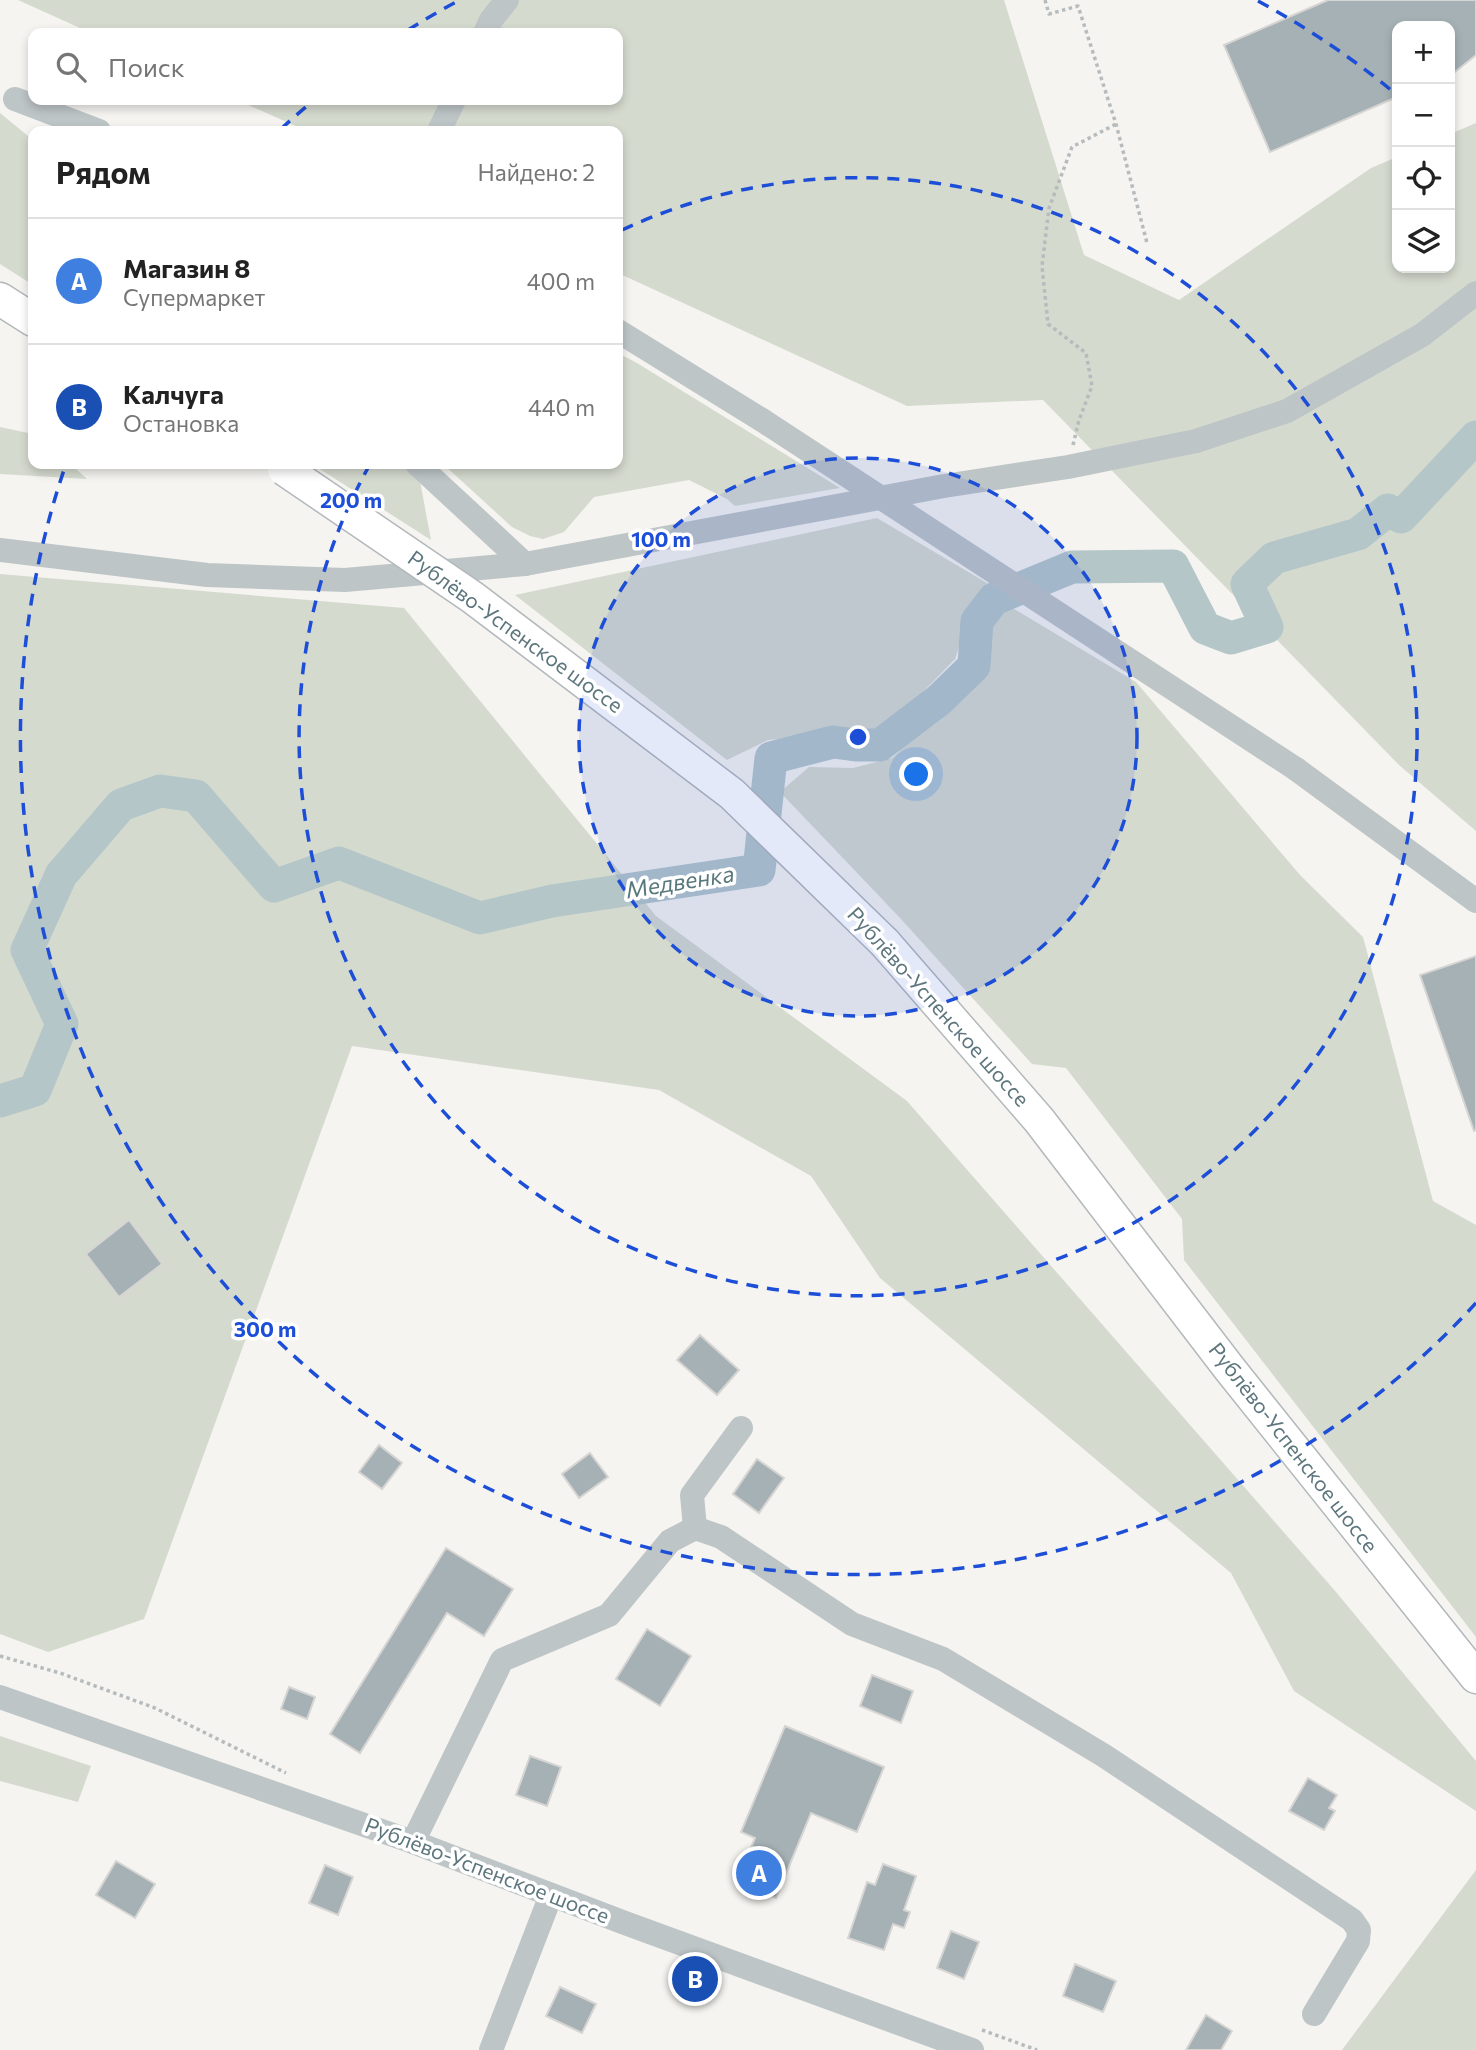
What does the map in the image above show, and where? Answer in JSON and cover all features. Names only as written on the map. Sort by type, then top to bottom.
[{"type":"main road","points":[[0,299],[28,317]]},
{"type":"main road","name":"Рублёво-Успенское шоссе","points":[[283,469],[472,597],[732,794],[885,943],[1039,1120],[1229,1368],[1476,1677]]},
{"type":"street","points":[[487,28],[508,0]]},
{"type":"street","points":[[7,94],[46,126]]},
{"type":"street","points":[[7,94],[28,102]]},
{"type":"street","points":[[34,105],[87,126]]},
{"type":"street","points":[[441,126],[452,105]]},
{"type":"street","points":[[0,550],[207,575],[331,579],[525,564],[944,486],[1068,467],[1196,441],[1286,411],[1422,335],[1476,293]]},
{"type":"street","points":[[623,334],[762,421],[1296,769],[1476,901]]},
{"type":"street","points":[[422,469],[525,564]]},
{"type":"street","points":[[695,1528],[692,1495],[741,1428]]},
{"type":"street","points":[[412,1842],[502,1660],[609,1615],[670,1541],[695,1528],[721,1537],[852,1624],[943,1659],[1103,1755],[1352,1920],[1359,1930],[1358,1941],[1314,2014]]},
{"type":"street","name":"Рублёво-Успенское шоссе","points":[[0,1697],[412,1842],[972,2050]]},
{"type":"street","points":[[491,2050],[551,1895]]},
{"type":"path","points":[[1045,0],[1049,14],[1077,6],[1147,243]]},
{"type":"path","points":[[1068,467],[1079,420],[1092,386],[1086,353],[1048,324],[1042,266],[1049,208],[1072,147],[1114,125]]},
{"type":"path","points":[[0,1656],[60,1673],[155,1708],[286,1773]]},
{"type":"shaded area","points":[[18,0],[1004,0],[1084,255],[1179,300],[1371,168],[1392,159],[1392,273],[1455,273],[1455,132],[1476,123],[1476,831],[1399,765],[1043,400],[907,406],[623,275],[623,126],[296,126],[248,105],[623,105],[623,28],[80,28]]},
{"type":"shaded area","points":[[0,113],[28,136],[28,282],[0,264]]},
{"type":"shaded area","points":[[623,356],[840,488],[735,506],[727,499],[689,480],[594,497],[564,532],[543,539],[512,527],[448,469],[623,469]]},
{"type":"shaded area","points":[[0,427],[28,433],[28,469],[76,469],[87,479],[0,474]]},
{"type":"shaded area","points":[[320,469],[406,469],[420,481],[431,540]]},
{"type":"shaded area","points":[[877,518],[992,586],[970,614],[955,659],[886,730],[768,740],[727,760],[515,595]]},
{"type":"shaded area","points":[[0,574],[404,608],[656,916],[907,1101],[1336,1592],[1476,1761],[1476,1811],[1294,1691],[1231,1573],[880,1278],[811,1176],[659,1090],[352,1046],[144,1619],[48,1652],[0,1634]]},
{"type":"shaded area","points":[[1011,607],[1136,682],[1300,875],[1363,937],[1433,1201],[1476,1225],[1476,1637],[1184,1260],[1182,1219],[1066,1068],[1032,1064],[901,919],[780,792],[809,767],[853,768],[892,758],[984,672],[991,624]]},
{"type":"shaded area","points":[[0,1736],[91,1766],[78,1802],[0,1781]]},
{"type":"shaded area","points":[[1476,1870],[1476,2050],[1342,2050]]},
{"type":"building","points":[[1328,0],[1476,0],[1476,55],[1455,72],[1455,21],[1392,21],[1392,99],[1270,152],[1224,45]]},
{"type":"building","points":[[1476,956],[1476,1130],[1474,1131],[1420,975]]},
{"type":"building","points":[[129,1220],[162,1264],[119,1297],[86,1254]]},
{"type":"building","points":[[700,1335],[739,1370],[717,1395],[677,1360]]},
{"type":"building","points":[[379,1445],[402,1463],[382,1489],[359,1472]]},
{"type":"building","points":[[590,1453],[608,1477],[579,1498],[562,1474]]},
{"type":"building","points":[[757,1459],[784,1478],[759,1513],[733,1494]]},
{"type":"building","points":[[446,1548],[513,1589],[484,1636],[447,1613],[360,1753],[330,1734]]},
{"type":"building","points":[[647,1629],[691,1656],[660,1706],[616,1679]]},
{"type":"building","points":[[872,1675],[913,1691],[901,1723],[860,1706]]},
{"type":"building","points":[[289,1687],[315,1697],[307,1719],[281,1709]]},
{"type":"building","points":[[785,1726],[884,1767],[857,1832],[811,1813],[776,1898],[737,1882],[755,1838],[741,1832]]},
{"type":"building","points":[[530,1756],[561,1767],[547,1806],[516,1795]]},
{"type":"building","points":[[1308,1778],[1337,1795],[1329,1808],[1335,1811],[1324,1830],[1289,1811]]},
{"type":"building","points":[[116,1861],[155,1884],[135,1918],[96,1895]]},
{"type":"building","points":[[883,1864],[916,1876],[904,1910],[910,1912],[904,1928],[893,1924],[884,1950],[848,1938],[867,1882],[875,1885]]},
{"type":"building","points":[[325,1865],[353,1877],[338,1915],[309,1903]]},
{"type":"building","points":[[951,1931],[979,1942],[964,1979],[937,1968]]},
{"type":"building","points":[[1075,1964],[1116,1981],[1103,2012],[1063,1996]]},
{"type":"building","points":[[560,1987],[596,2004],[582,2033],[546,2016]]},
{"type":"building","points":[[1206,2015],[1232,2031],[1221,2050],[1186,2050]]},
{"type":"waterway","name":"Медвенка","points":[[0,1101],[35,1090],[62,1024],[27,950],[61,875],[121,805],[160,791],[196,796],[274,886],[339,863],[480,918],[552,901],[759,870],[771,758],[833,742],[880,745],[939,700],[974,666],[977,621],[994,599],[1072,567],[1173,566],[1205,628],[1231,638],[1267,627],[1247,584],[1274,558],[1358,534],[1388,510],[1401,517],[1476,437]]},
{"type":"place","name":"Магазин 8","points":[[759,1873]]},
{"type":"place","name":"Калчуга","points":[[695,1979]]}]
